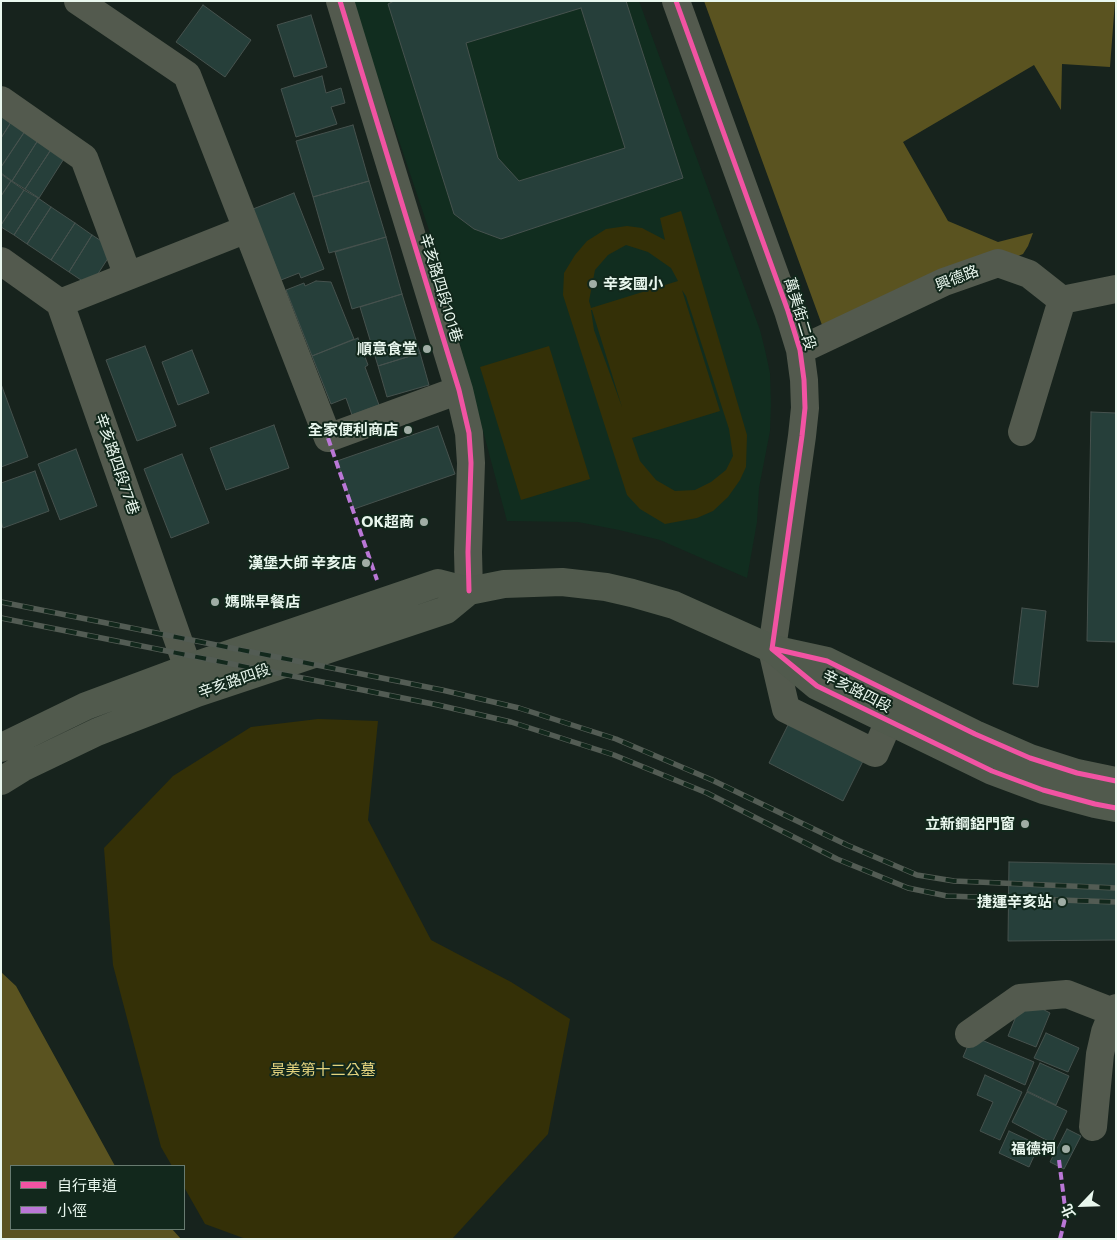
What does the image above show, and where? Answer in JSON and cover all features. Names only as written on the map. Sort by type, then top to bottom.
[{"type":"main road","name":"辛亥路四段","points":[[1,748],[86,706],[188,668],[438,584],[469,590],[504,584],[562,582],[606,586],[674,605],[772,648],[827,661],[975,734],[1030,758],[1116,781]]},
{"type":"main road","name":"辛亥路四段","points":[[1,781],[22,768],[96,732],[197,693],[446,610],[469,590]]},
{"type":"main road","name":"辛亥路四段","points":[[772,648],[817,686],[992,771],[1043,790],[1116,808]]},
{"type":"street","points":[[78,1],[187,75],[328,438],[459,390]]},
{"type":"street","name":"辛亥路四段101巷","points":[[340,1],[459,390],[469,433],[471,463],[468,552],[469,590]]},
{"type":"street","name":"萬美街二段","points":[[676,1],[788,311],[800,350],[805,398],[802,436],[772,648]]},
{"type":"street","points":[[1,100],[84,158],[128,276]]},
{"type":"street","points":[[1,261],[60,304],[247,229]]},
{"type":"street","name":"興德路","points":[[800,350],[944,282],[998,263],[1029,274],[1062,300]]},
{"type":"street","points":[[1022,432],[1062,300],[1116,289]]},
{"type":"street","name":"辛亥路四段77巷","points":[[60,304],[197,693]]},
{"type":"street","points":[[772,648],[786,709],[875,753],[889,721]]},
{"type":"street","points":[[968,1034],[1020,998],[1066,994],[1114,1010],[1105,1032],[1100,1054],[1093,1127]]},
{"type":"shaded area","name":"辛亥國小","points":[[352,1],[639,1],[760,330],[770,373],[770,431],[759,488],[757,522],[747,578],[660,540],[619,530],[578,522],[507,521],[432,239]]},
{"type":"shaded area","points":[[704,1],[1115,1],[1110,67],[1062,64],[1061,110],[1034,65],[903,142],[948,221],[998,242],[1033,233],[1028,246],[1023,254],[1016,257],[822,325]]},
{"type":"shaded area","points":[[1,972],[16,986],[114,1165],[10,1165],[10,1230],[173,1230],[181,1239],[1,1239]]},
{"type":"green space","points":[[681,211],[747,435],[746,467],[740,480],[728,497],[713,511],[697,518],[665,524],[640,509],[627,495],[563,295],[564,273],[575,255],[587,241],[606,229],[627,226],[642,228],[665,240],[660,218]],"holes":[[[626,245],[648,252],[671,268],[678,281],[591,308],[589,301],[595,270],[608,255]],[[682,290],[686,296],[729,429],[733,456],[726,470],[711,482],[695,490],[675,491],[656,480],[640,461],[632,438],[720,411]],[[591,310],[622,407],[594,330]]]},
{"type":"green space","points":[[549,346],[590,479],[521,500],[480,367]]},
{"type":"green space","name":"景美第十二公墓","points":[[318,719],[378,721],[368,820],[431,940],[511,982],[570,1019],[548,1134],[452,1239],[246,1239],[205,1224],[185,1189],[185,1165],[171,1165],[161,1147],[113,965],[104,848],[173,776],[251,727]]},
{"type":"building","points":[[394,1],[626,1],[683,178],[501,239],[474,229],[454,214],[388,4]],"holes":[[[581,8],[625,148],[519,181],[498,158],[466,43]]]},
{"type":"building","points":[[203,5],[251,40],[225,77],[176,42]]},
{"type":"building","points":[[311,15],[327,67],[294,77],[277,25]]},
{"type":"building","points":[[322,76],[326,93],[341,88],[345,103],[331,107],[337,124],[296,137],[281,89]]},
{"type":"building","points":[[1,111],[13,119],[1,138]]},
{"type":"building","points":[[13,119],[27,128],[1,167],[1,138]]},
{"type":"building","points":[[353,125],[369,181],[313,197],[296,141]]},
{"type":"building","points":[[27,128],[40,137],[12,181],[1,173],[1,167]]},
{"type":"building","points":[[40,137],[54,145],[25,189],[12,181]]},
{"type":"building","points":[[54,145],[67,154],[39,198],[25,189]]},
{"type":"building","points":[[1,174],[11,181],[1,196]]},
{"type":"building","points":[[11,181],[24,190],[1,225],[1,196]]},
{"type":"building","points":[[369,181],[386,237],[329,253],[313,197]]},
{"type":"building","points":[[24,190],[38,198],[14,235],[1,227],[1,225]]},
{"type":"building","points":[[294,193],[324,269],[301,278],[299,273],[281,280],[253,209]]},
{"type":"building","points":[[38,198],[51,207],[27,244],[14,235]]},
{"type":"building","points":[[51,207],[75,223],[51,260],[27,244]]},
{"type":"building","points":[[75,223],[92,235],[69,272],[51,260]]},
{"type":"building","points":[[92,235],[114,249],[90,286],[69,272]]},
{"type":"building","points":[[386,237],[402,294],[352,309],[335,252]]},
{"type":"building","points":[[316,281],[331,282],[354,339],[312,356],[286,290],[304,283],[305,286]]},
{"type":"building","points":[[402,294],[420,353],[378,366],[360,307]]},
{"type":"building","points":[[358,338],[368,365],[365,367],[379,405],[352,415],[346,398],[331,404],[312,356]]},
{"type":"building","points":[[145,346],[176,426],[137,441],[106,360]]},
{"type":"building","points":[[192,350],[209,393],[178,405],[162,362]]},
{"type":"building","points":[[420,353],[429,385],[387,397],[378,366]]},
{"type":"building","points":[[1,384],[28,457],[1,467]]},
{"type":"building","points":[[1091,412],[1116,413],[1116,642],[1087,641]]},
{"type":"building","points":[[274,425],[289,468],[226,490],[210,448]]},
{"type":"building","points":[[438,426],[455,474],[354,509],[337,461]]},
{"type":"building","points":[[76,449],[97,506],[60,520],[38,464]]},
{"type":"building","points":[[182,454],[209,523],[171,538],[144,469]]},
{"type":"building","points":[[35,471],[49,511],[3,528],[1,521],[1,483]]},
{"type":"building","points":[[1022,608],[1046,611],[1038,687],[1013,684]]},
{"type":"building","points":[[792,717],[866,755],[843,801],[769,763]]},
{"type":"building","name":"捷運辛亥站","points":[[1009,862],[1116,864],[1116,940],[1008,941]]},
{"type":"building","points":[[1023,999],[1050,1013],[1036,1047],[1008,1036]]},
{"type":"building","points":[[1046,1033],[1079,1048],[1068,1072],[1034,1058]]},
{"type":"building","points":[[972,1036],[1034,1062],[1025,1085],[963,1057]]},
{"type":"building","points":[[1040,1063],[1069,1076],[1056,1105],[1027,1091]]},
{"type":"building","points":[[985,1075],[1022,1092],[1000,1140],[980,1131],[993,1102],[977,1095]]},
{"type":"building","points":[[1027,1092],[1067,1111],[1052,1143],[1012,1122]]},
{"type":"building","name":"福德祠","points":[[1067,1129],[1081,1136],[1064,1169],[1050,1162]]},
{"type":"building","points":[[1009,1131],[1039,1145],[1029,1167],[999,1153]]},
{"type":"railway","points":[[1,602],[442,690],[519,708],[616,739],[712,780],[847,845],[917,875],[954,881],[1116,888]]},
{"type":"railway","points":[[1,618],[438,705],[511,722],[614,755],[707,793],[837,859],[908,888],[947,896],[1116,902]]},
{"type":"marked path","points":[[328,438],[377,580]]},
{"type":"marked path","points":[[1059,1160],[1066,1215],[1060,1239]]},
{"type":"cycle path","points":[[340,1],[459,390],[469,433],[471,463],[468,552],[469,591]]},
{"type":"cycle path","points":[[676,1],[788,311],[800,350],[805,408],[772,649]]},
{"type":"cycle path","points":[[772,649],[817,686],[992,771],[1043,790],[1116,808]]},
{"type":"cycle path","points":[[775,649],[827,661],[975,734],[1030,758],[1077,773],[1116,781]]},
{"type":"place","name":"辛亥國小","points":[[593,284]]},
{"type":"place","name":"順意食堂","points":[[427,349]]},
{"type":"place","name":"全家便利商店","points":[[408,430]]},
{"type":"place","name":"OK超商","points":[[424,522]]},
{"type":"place","name":"漢堡大師 辛亥店","points":[[366,563]]},
{"type":"place","name":"媽咪早餐店","points":[[215,602]]},
{"type":"place","name":"立新鋼鋁門窗","points":[[1025,824]]},
{"type":"place","name":"捷運辛亥站","points":[[1062,902]]},
{"type":"place","name":"福德祠","points":[[1066,1149]]}]
